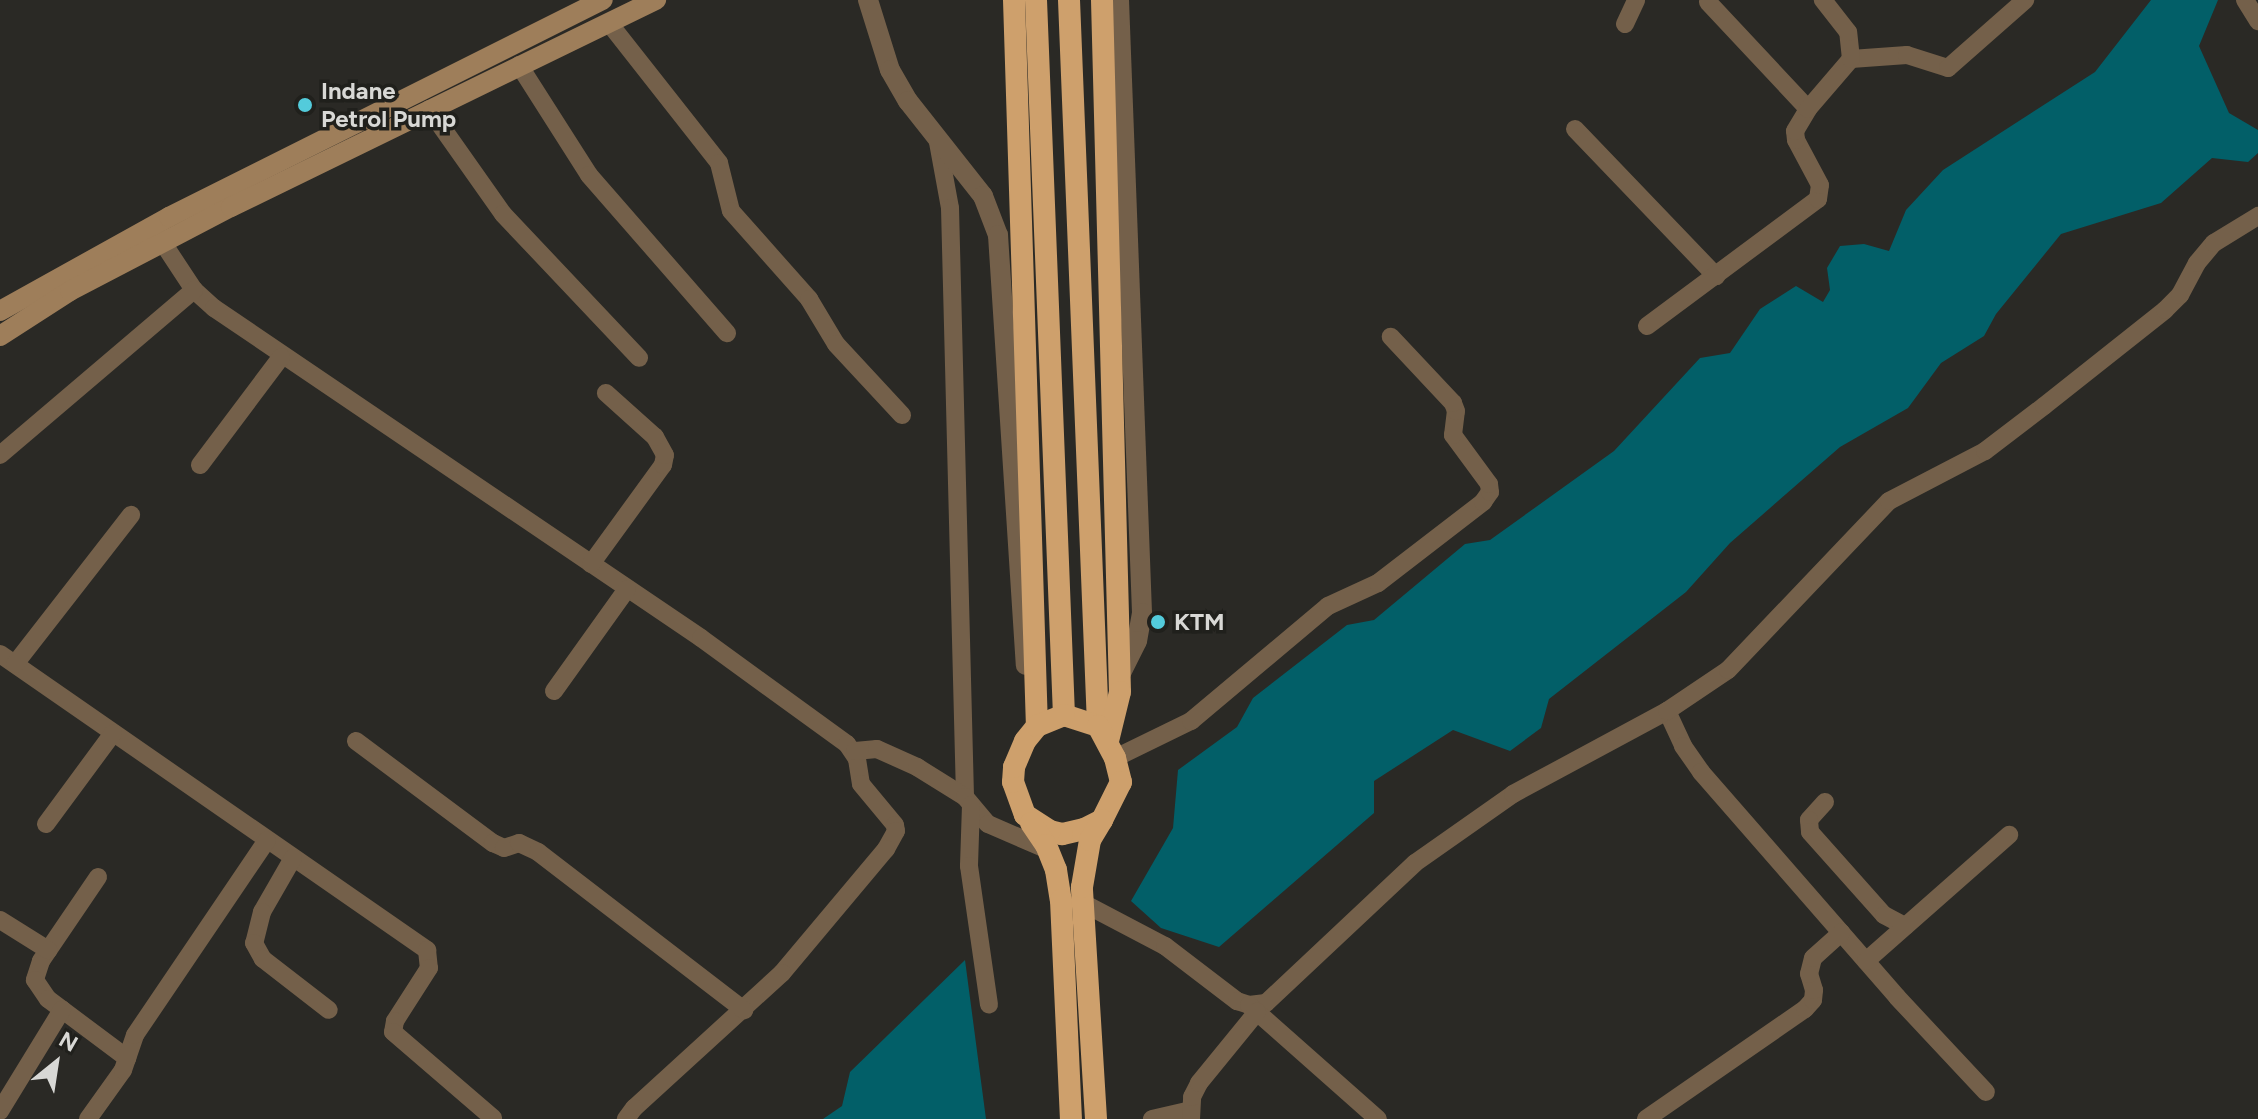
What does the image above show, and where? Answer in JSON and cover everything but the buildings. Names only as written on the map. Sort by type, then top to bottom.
[{"type":"highway","points":[[1014,0],[1037,726]]},
{"type":"highway","points":[[1036,0],[1064,715]]},
{"type":"highway","points":[[1069,0],[1095,626],[1107,742],[1121,782],[1112,808],[1090,840],[1083,903],[1096,1119]]},
{"type":"highway","points":[[1102,0],[1119,677],[1117,713],[1107,742]]},
{"type":"highway","points":[[1064,715],[1107,742]]},
{"type":"highway","points":[[1064,715],[1037,726],[1025,741],[1014,767],[1016,796],[1048,850],[1061,900],[1071,1119]]},
{"type":"highway","points":[[1025,815],[1041,826],[1062,834],[1102,820]]},
{"type":"main road","points":[[0,336],[70,291],[163,243],[287,168],[603,0]]},
{"type":"main road","points":[[0,311],[83,262],[287,168],[429,109],[656,0]]},
{"type":"street","points":[[868,0],[890,70],[908,101],[983,196],[998,235],[1024,645],[1029,681],[1036,695]]},
{"type":"street","points":[[1119,0],[1142,613],[1137,641],[1119,677]]},
{"type":"street","points":[[1625,24],[1636,0]]},
{"type":"street","points":[[1647,326],[1818,199],[1820,185],[1796,140],[1795,131],[1808,109],[1851,59],[1907,55],[1948,68],[2025,0]]},
{"type":"street","points":[[2245,0],[2258,21]]},
{"type":"street","points":[[1708,2],[1808,109]]},
{"type":"street","points":[[1833,3],[1848,32],[1851,59]]},
{"type":"street","points":[[609,23],[719,163],[731,211],[809,299],[836,344],[902,415]]},
{"type":"street","points":[[519,65],[589,175],[727,333]]},
{"type":"street","points":[[429,109],[503,214],[639,358]]},
{"type":"street","points":[[1575,129],[1716,276]]},
{"type":"street","points":[[937,137],[950,208],[969,866],[989,1005]]},
{"type":"street","points":[[1152,1119],[1190,1115],[1199,1083],[1253,1009],[1266,1003],[1285,987],[1415,863],[1513,794],[1667,711],[1728,670],[1750,650],[1823,566],[1889,501],[1985,451],[2044,406],[2165,310],[2180,295],[2197,263],[2214,243],[2258,216]]},
{"type":"street","points":[[163,243],[194,290],[281,357],[591,564],[855,751],[877,749],[917,767],[968,801],[988,824],[1048,850]]},
{"type":"street","points":[[0,455],[194,290]]},
{"type":"street","points":[[1107,742],[1191,721],[1328,606],[1378,583],[1483,502],[1490,492],[1489,484],[1453,435],[1456,411],[1453,403],[1391,337]]},
{"type":"street","points":[[200,465],[281,357]]},
{"type":"street","points":[[591,564],[663,465],[665,455],[655,437],[606,393]]},
{"type":"street","points":[[131,515],[8,659],[427,950],[431,957],[429,968],[395,1021],[393,1032],[493,1118]]},
{"type":"street","points":[[554,691],[627,589]]},
{"type":"street","points":[[1667,711],[1683,746],[1701,772],[1841,933],[1986,1092]]},
{"type":"street","points":[[46,824],[113,733]]},
{"type":"street","points":[[356,741],[493,843],[504,848],[519,843],[538,852],[744,1010]]},
{"type":"street","points":[[626,1119],[634,1108],[782,973],[886,849],[896,831],[890,818],[861,784],[855,751]]},
{"type":"street","points":[[1825,802],[1809,820],[1810,832],[1884,915],[1905,926]]},
{"type":"street","points":[[1866,961],[2009,835]]},
{"type":"street","points":[[88,1119],[123,1070],[135,1035],[267,840]]},
{"type":"street","points":[[293,858],[262,912],[254,943],[263,959],[329,1010]]},
{"type":"street","points":[[98,877],[48,950],[35,972],[35,980],[48,999],[127,1058]]},
{"type":"street","points":[[1083,903],[1149,936],[1237,1001],[1253,1009],[1378,1119]]},
{"type":"street","points":[[0,920],[48,950]]},
{"type":"street","points":[[1646,1119],[1805,1009],[1813,1000],[1814,990],[1809,974],[1813,958],[1841,933]]},
{"type":"street","points":[[0,1111],[62,1010]]},
{"type":"water","points":[[2151,0],[2218,0],[2199,46],[2229,113],[2258,130],[2258,153],[2248,162],[2212,158],[2161,203],[2061,234],[1996,314],[1984,336],[1941,363],[1908,408],[1840,447],[1730,543],[1686,592],[1549,699],[1541,728],[1510,751],[1453,730],[1374,781],[1374,813],[1219,947],[1161,928],[1131,901],[1173,828],[1178,770],[1237,727],[1253,698],[1347,625],[1374,620],[1465,544],[1490,540],[1614,451],[1700,358],[1730,353],[1760,309],[1796,286],[1823,302],[1830,290],[1827,268],[1840,246],[1864,244],[1889,251],[1906,210],[1943,170],[2095,72]]},
{"type":"water","points":[[965,960],[986,1119],[823,1119],[842,1106],[850,1072]]},
{"type":"place","name":"Indane Petrol Pump","points":[[305,105]]},
{"type":"place","name":"KTM","points":[[1158,622]]}]
